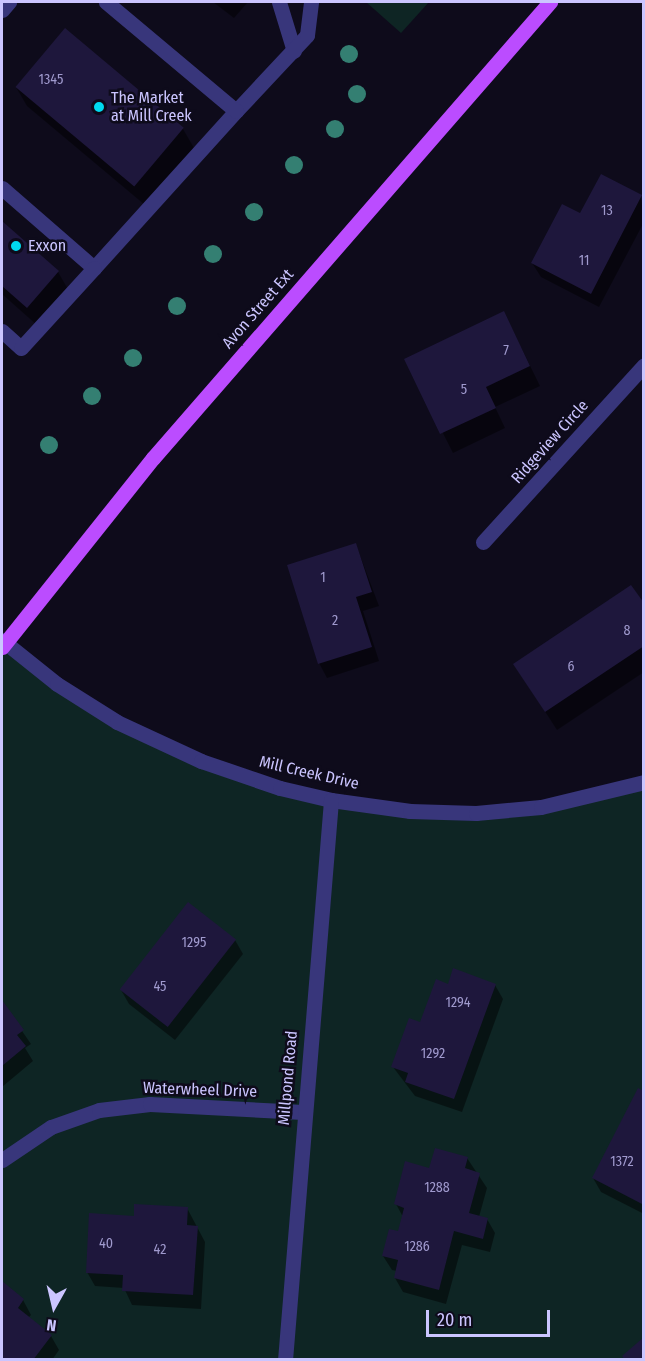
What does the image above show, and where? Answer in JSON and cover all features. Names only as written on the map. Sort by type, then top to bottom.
[{"type":"main road","name":"Avon Street Ext","points":[[2,644],[169,441],[550,2]]},
{"type":"street","points":[[2,10],[9,2]]},
{"type":"street","points":[[106,2],[236,111]]},
{"type":"street","points":[[279,2],[294,51]]},
{"type":"street","points":[[2,332],[21,348],[236,111],[294,51],[307,35],[311,2]]},
{"type":"street","points":[[2,188],[94,268]]},
{"type":"street","name":"Ridgeview Circle","points":[[483,542],[644,365]]},
{"type":"street","name":"Mill Creek Drive","points":[[2,644],[117,722],[201,761],[280,788],[331,800],[410,811],[476,813],[541,807],[644,783]]},
{"type":"street","name":"Millpond Road","points":[[285,1359],[303,1112],[331,800]]},
{"type":"street","name":"Waterwheel Drive","points":[[2,1160],[51,1127],[99,1110],[150,1104],[303,1112]]},
{"type":"green space","points":[[366,2],[429,2],[401,33]]},
{"type":"green space","points":[[2,647],[117,722],[280,788],[476,813],[643,782],[643,1359],[2,1360]]},
{"type":"building","name":"The Market at Mill Creek","points":[[65,28],[184,128],[134,187],[16,87]]},
{"type":"building","points":[[601,174],[642,195],[591,294],[531,263],[562,204],[580,213]]},
{"type":"building","name":"Exxon","points":[[2,221],[59,271],[27,308],[2,286]]},
{"type":"building","points":[[504,311],[530,366],[486,387],[496,408],[440,434],[404,359]]},
{"type":"building","points":[[356,543],[372,592],[356,597],[372,647],[318,664],[287,565]]},
{"type":"building","points":[[631,585],[644,603],[644,646],[545,712],[513,664]]},
{"type":"building","points":[[188,902],[236,940],[168,1027],[120,989]]},
{"type":"building","points":[[453,968],[496,984],[454,1099],[405,1082],[408,1073],[391,1067],[409,1018],[420,1022],[436,979],[448,984]]},
{"type":"building","points":[[2,1000],[24,1030],[17,1035],[26,1046],[2,1066]]},
{"type":"building","points":[[638,1088],[644,1091],[644,1205],[592,1178]]},
{"type":"building","points":[[435,1148],[468,1157],[465,1168],[480,1173],[469,1213],[488,1218],[483,1239],[454,1231],[439,1290],[394,1278],[398,1260],[382,1256],[389,1229],[398,1231],[404,1208],[394,1204],[405,1161],[429,1168]]},
{"type":"building","points":[[134,1204],[188,1207],[187,1225],[198,1226],[193,1295],[122,1291],[123,1275],[86,1273],[89,1213],[134,1216]]},
{"type":"building","points":[[2,1281],[24,1299],[18,1308],[52,1335],[33,1360],[2,1360]]},
{"type":"building","points":[[644,1337],[644,1360],[625,1360],[622,1356]]},
{"type":"place","name":"The Market at Mill Creek","points":[[99,107]]},
{"type":"place","name":"Exxon","points":[[16,246]]}]
